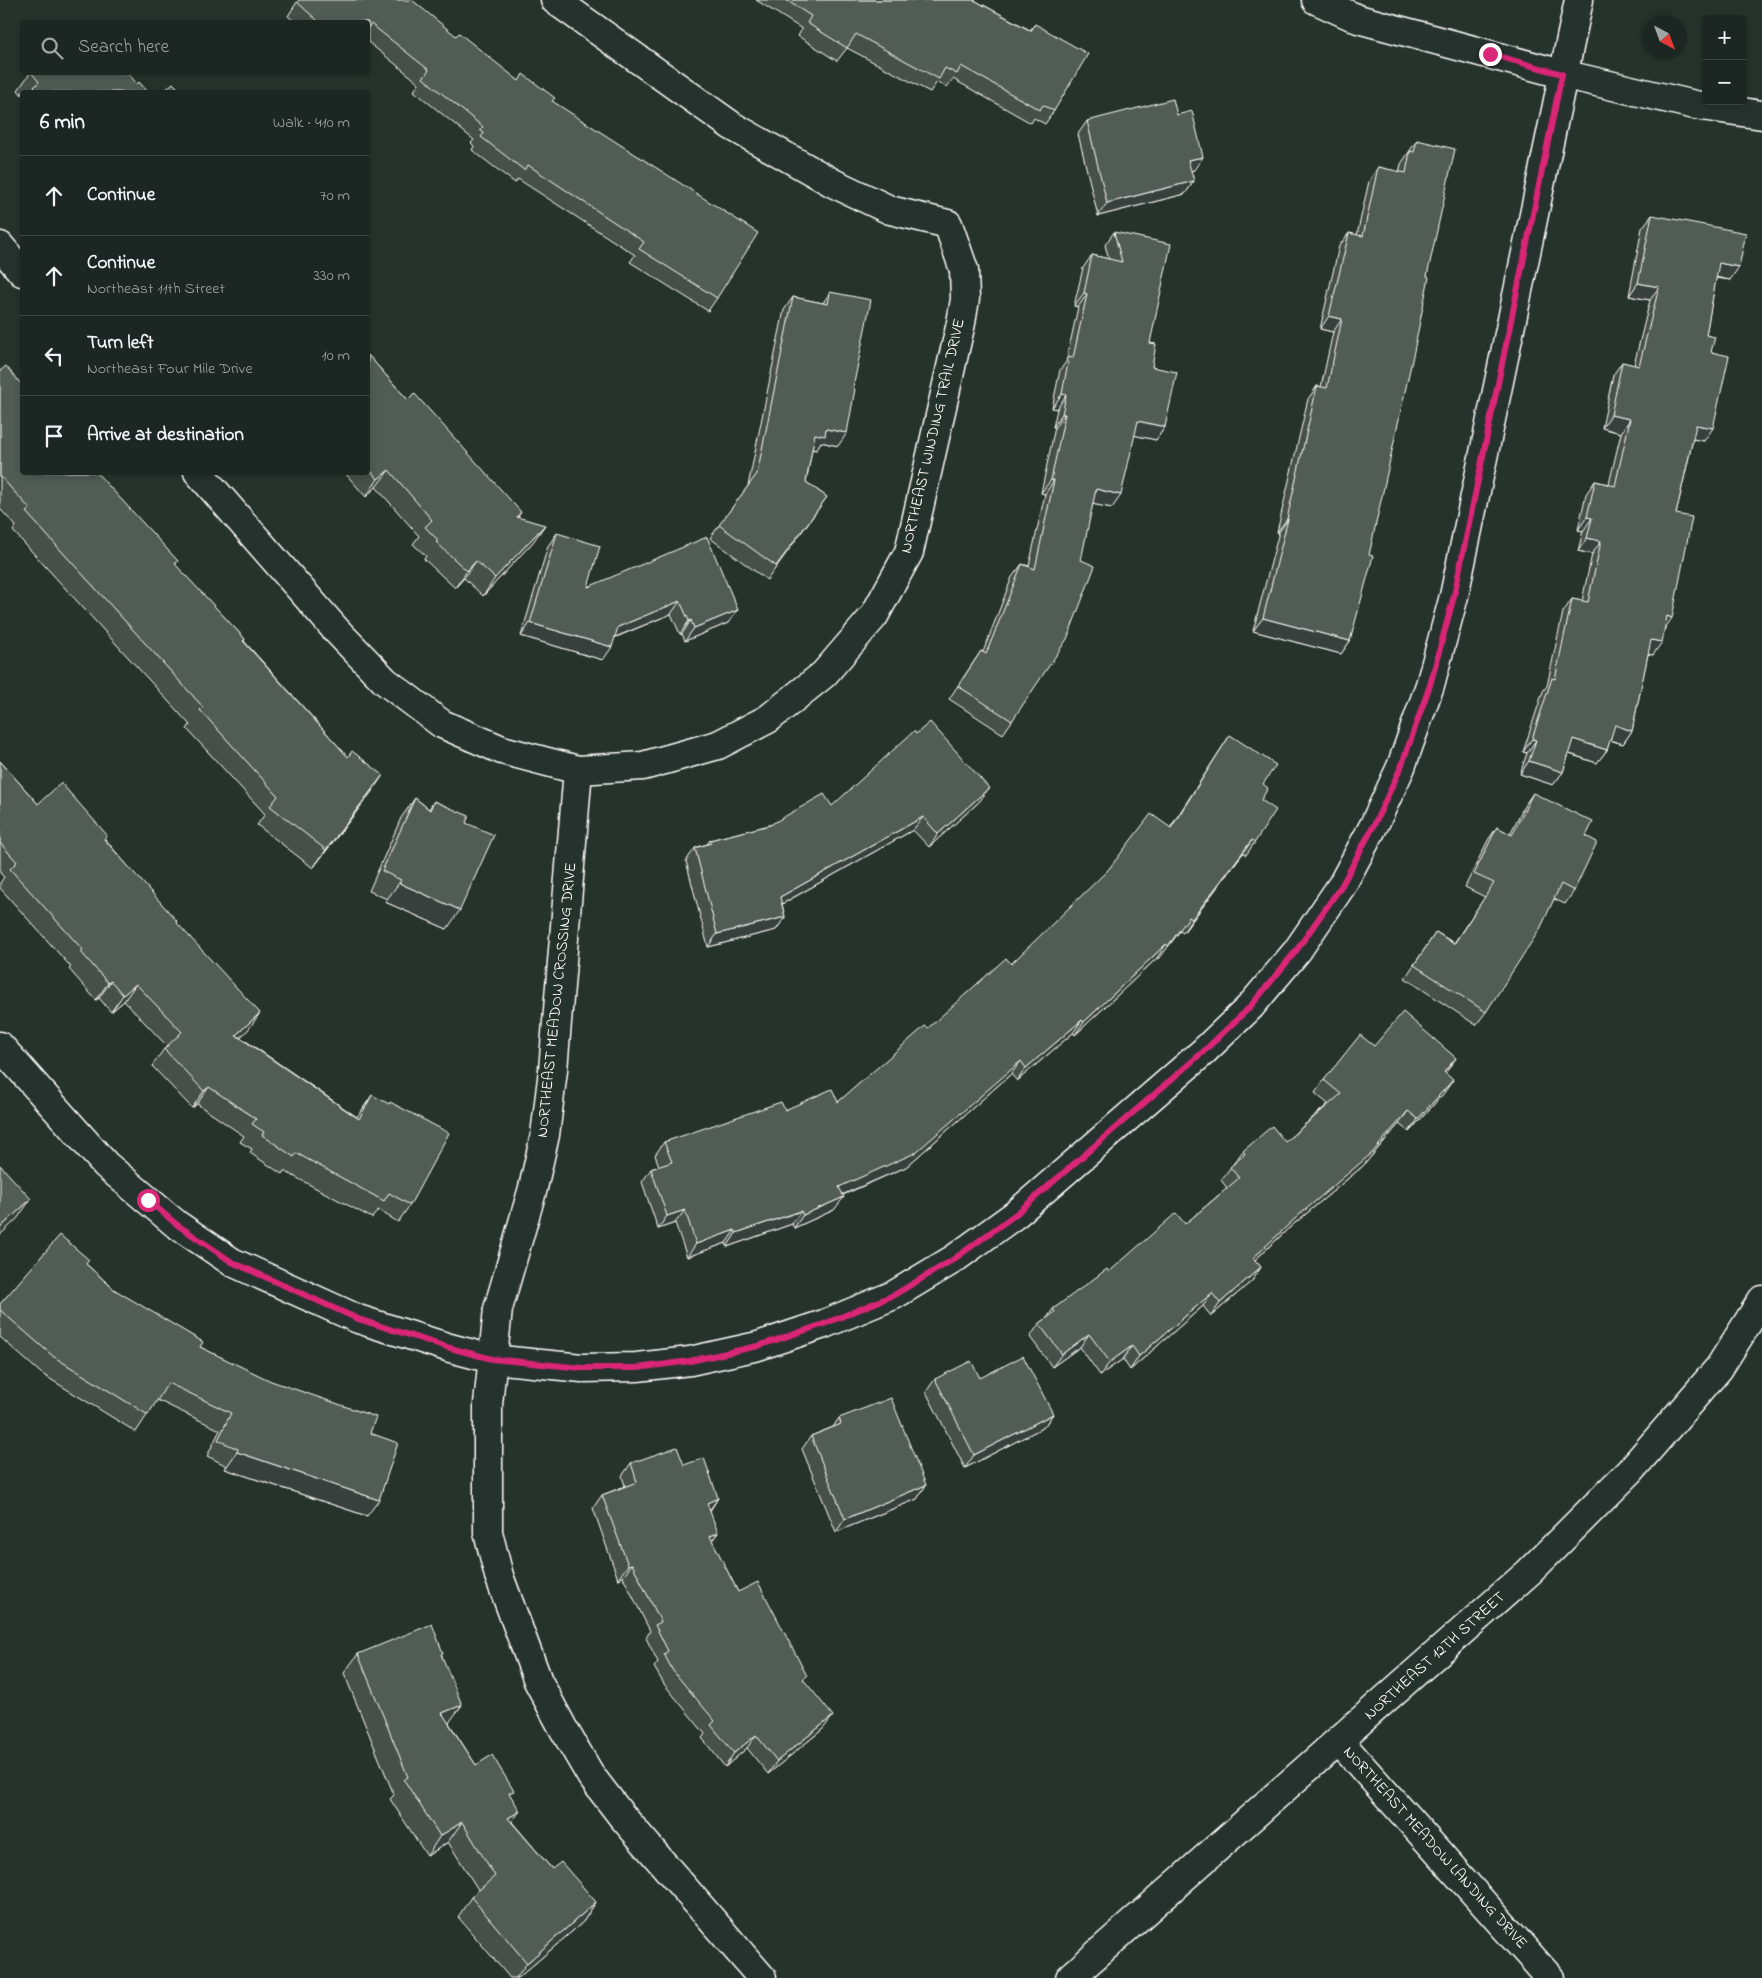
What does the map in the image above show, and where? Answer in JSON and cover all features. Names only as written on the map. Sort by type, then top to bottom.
[{"type":"street","name":"NORTHEAST WINDING TRAIL DRIVE","points":[[201,475],[336,631],[385,681],[442,724],[502,750],[578,770],[643,766],[718,745],[768,719],[824,674],[874,616],[908,552],[961,322],[965,300],[964,270],[948,224],[890,210],[833,183],[732,126],[555,0]]},
{"type":"street","points":[[1316,0],[1358,19],[1562,74],[1695,105],[1762,115]]},
{"type":"street","points":[[0,1046],[106,1165],[176,1224],[232,1262],[358,1319],[492,1359],[582,1368],[637,1368],[690,1361],[758,1346],[824,1324],[894,1295],[954,1259],[1016,1214],[1203,1052],[1256,1000],[1296,951],[1342,885],[1374,825],[1401,767],[1430,685],[1454,596],[1579,0]]},
{"type":"street","points":[[0,246],[20,270]]},
{"type":"street","name":"NORTHEAST MEADOW CROSSING DRIVE","points":[[578,770],[553,1070],[545,1135],[533,1188],[501,1292],[492,1359],[488,1404],[488,1532],[499,1576],[538,1681],[563,1728],[597,1784],[620,1815],[762,1978]]},
{"type":"street","name":"NORTHEAST 12TH STREET","points":[[1070,1978],[1529,1572],[1630,1470],[1719,1368],[1762,1300]]},
{"type":"street","name":"NORTHEAST MEADOW LANDING DRIVE","points":[[1339,1741],[1550,1978]]},
{"type":"building","points":[[299,0],[412,0],[456,36],[459,33],[519,81],[523,74],[555,98],[552,101],[758,233],[717,298],[639,249],[644,242],[528,165],[524,170],[481,137],[484,133],[480,130],[483,127],[423,78],[429,70],[371,24],[370,25],[370,20],[317,20],[297,2]]},
{"type":"building","points":[[786,0],[974,0],[1031,31],[1035,24],[1088,54],[1054,111],[1043,105],[1040,110],[961,66],[957,74],[945,68],[939,79],[856,34],[847,48],[807,23],[811,16]]},
{"type":"building","points":[[33,75],[130,75],[137,84],[139,82],[146,90],[35,90],[33,88],[39,82]]},
{"type":"building","points":[[173,83],[180,90],[165,90]]},
{"type":"building","points":[[1173,99],[1177,115],[1192,111],[1203,157],[1188,160],[1194,181],[1107,203],[1087,121]]},
{"type":"building","points":[[1417,140],[1455,149],[1427,276],[1429,277],[1414,351],[1369,555],[1373,556],[1350,641],[1263,618],[1288,519],[1317,386],[1327,388],[1342,319],[1329,316],[1349,233],[1363,236],[1378,167],[1406,173],[1410,151],[1414,152]]},
{"type":"building","points":[[1652,215],[1746,233],[1739,267],[1719,263],[1706,335],[1715,337],[1711,352],[1729,356],[1713,428],[1696,425],[1676,514],[1692,517],[1672,618],[1667,616],[1662,642],[1651,640],[1632,731],[1615,725],[1607,750],[1573,739],[1563,772],[1529,761],[1536,740],[1532,739],[1552,678],[1555,679],[1572,599],[1588,602],[1601,541],[1587,538],[1592,518],[1587,517],[1595,481],[1615,486],[1630,419],[1611,415],[1622,362],[1639,366],[1659,287],[1638,283]]},
{"type":"building","points":[[1114,232],[1171,244],[1150,343],[1156,344],[1152,367],[1177,372],[1165,427],[1138,421],[1121,495],[1096,489],[1081,560],[1095,566],[1067,639],[1012,721],[958,686],[981,651],[986,654],[1022,564],[1035,569],[1054,480],[1051,480],[1065,414],[1062,414],[1066,395],[1062,394],[1069,357],[1073,358],[1087,294],[1084,293],[1092,255],[1122,262]]},
{"type":"building","points":[[830,292],[871,300],[853,388],[855,389],[847,433],[826,429],[825,436],[815,434],[806,482],[827,497],[776,566],[719,525],[757,474],[793,297],[828,304]]},
{"type":"building","points":[[370,357],[408,400],[414,393],[521,512],[517,517],[545,525],[495,578],[476,561],[467,571],[436,542],[438,540],[425,527],[432,520],[389,470],[378,479],[370,470]]},
{"type":"building","points":[[6,366],[20,383],[20,475],[99,475],[178,561],[175,564],[245,639],[243,641],[348,757],[352,751],[383,775],[326,850],[270,806],[278,796],[200,710],[203,707],[26,512],[30,509],[0,476],[0,371]]},
{"type":"building","points":[[557,533],[600,546],[588,587],[707,537],[738,610],[694,628],[680,601],[618,627],[612,647],[530,623]]},
{"type":"building","points":[[930,722],[989,788],[938,834],[923,817],[780,897],[785,917],[717,934],[695,848],[711,843],[710,840],[770,825],[824,794],[832,806],[914,731],[916,734]]},
{"type":"building","points":[[1230,735],[1276,765],[1263,784],[1268,788],[1261,800],[1276,810],[1255,842],[1252,840],[1192,919],[1189,917],[1168,946],[1166,944],[1084,1022],[1082,1020],[1026,1068],[1021,1061],[915,1153],[839,1187],[844,1197],[803,1215],[801,1211],[736,1233],[735,1230],[696,1244],[685,1210],[667,1216],[651,1169],[672,1162],[664,1142],[781,1102],[785,1110],[832,1089],[838,1102],[925,1026],[928,1028],[1006,958],[1011,964],[1108,870],[1151,814],[1171,828]]},
{"type":"building","points":[[0,761],[38,804],[61,783],[107,835],[104,839],[176,922],[260,1013],[236,1035],[359,1119],[372,1095],[389,1104],[390,1102],[449,1133],[410,1205],[389,1193],[384,1201],[296,1153],[294,1157],[262,1135],[264,1132],[252,1124],[256,1119],[209,1087],[204,1091],[164,1049],[182,1032],[136,984],[123,995],[111,981],[108,983],[81,952],[83,950],[10,869],[17,862],[0,843]]},
{"type":"building","points":[[1533,793],[1593,822],[1586,836],[1597,842],[1574,891],[1561,884],[1540,929],[1486,1012],[1414,965],[1436,932],[1454,944],[1494,883],[1474,874],[1497,827],[1512,835]]},
{"type":"building","points":[[415,798],[430,810],[434,801],[469,816],[466,823],[494,835],[460,910],[399,883],[401,880],[382,871]]},
{"type":"building","points":[[1403,1012],[1456,1058],[1444,1072],[1453,1080],[1418,1119],[1408,1111],[1372,1153],[1298,1216],[1253,1258],[1261,1267],[1220,1303],[1212,1293],[1139,1356],[1132,1346],[1110,1362],[1089,1334],[1062,1354],[1039,1324],[1055,1312],[1053,1309],[1107,1269],[1109,1272],[1176,1213],[1185,1224],[1239,1178],[1230,1167],[1245,1154],[1243,1151],[1272,1126],[1285,1142],[1341,1094],[1324,1080],[1360,1035],[1374,1046]]},
{"type":"building","points":[[0,1165],[31,1199],[0,1228]]},
{"type":"building","points":[[60,1235],[89,1260],[86,1264],[115,1290],[203,1342],[200,1347],[271,1381],[376,1417],[370,1433],[398,1443],[379,1500],[237,1452],[238,1449],[218,1440],[231,1413],[168,1383],[148,1415],[54,1357],[0,1310],[0,1304]]},
{"type":"building","points":[[1023,1356],[1053,1414],[974,1455],[935,1379],[971,1361],[980,1378]]},
{"type":"building","points":[[891,1398],[926,1485],[845,1519],[811,1436],[841,1424],[839,1418]]},
{"type":"building","points":[[677,1447],[684,1465],[704,1458],[718,1498],[707,1503],[718,1533],[710,1536],[738,1592],[758,1582],[807,1676],[803,1679],[833,1716],[777,1761],[756,1735],[734,1753],[711,1725],[715,1721],[673,1671],[664,1654],[668,1651],[655,1625],[661,1622],[632,1564],[628,1565],[602,1495],[637,1482],[631,1463]]},
{"type":"building","points":[[432,1624],[443,1653],[441,1654],[462,1705],[442,1713],[476,1765],[492,1755],[514,1791],[509,1793],[520,1811],[508,1818],[552,1869],[561,1862],[596,1902],[527,1963],[471,1897],[495,1876],[462,1822],[440,1836],[404,1780],[408,1777],[358,1654]]},
{"type":"route","points":[[148,1200],[176,1224],[232,1262],[358,1319],[492,1359],[582,1368],[637,1368],[690,1361],[758,1346],[824,1324],[894,1295],[954,1259],[1016,1214],[1203,1052],[1250,1007],[1296,951],[1342,885],[1374,825],[1401,767],[1430,685],[1454,596],[1562,74],[1490,54]]}]
